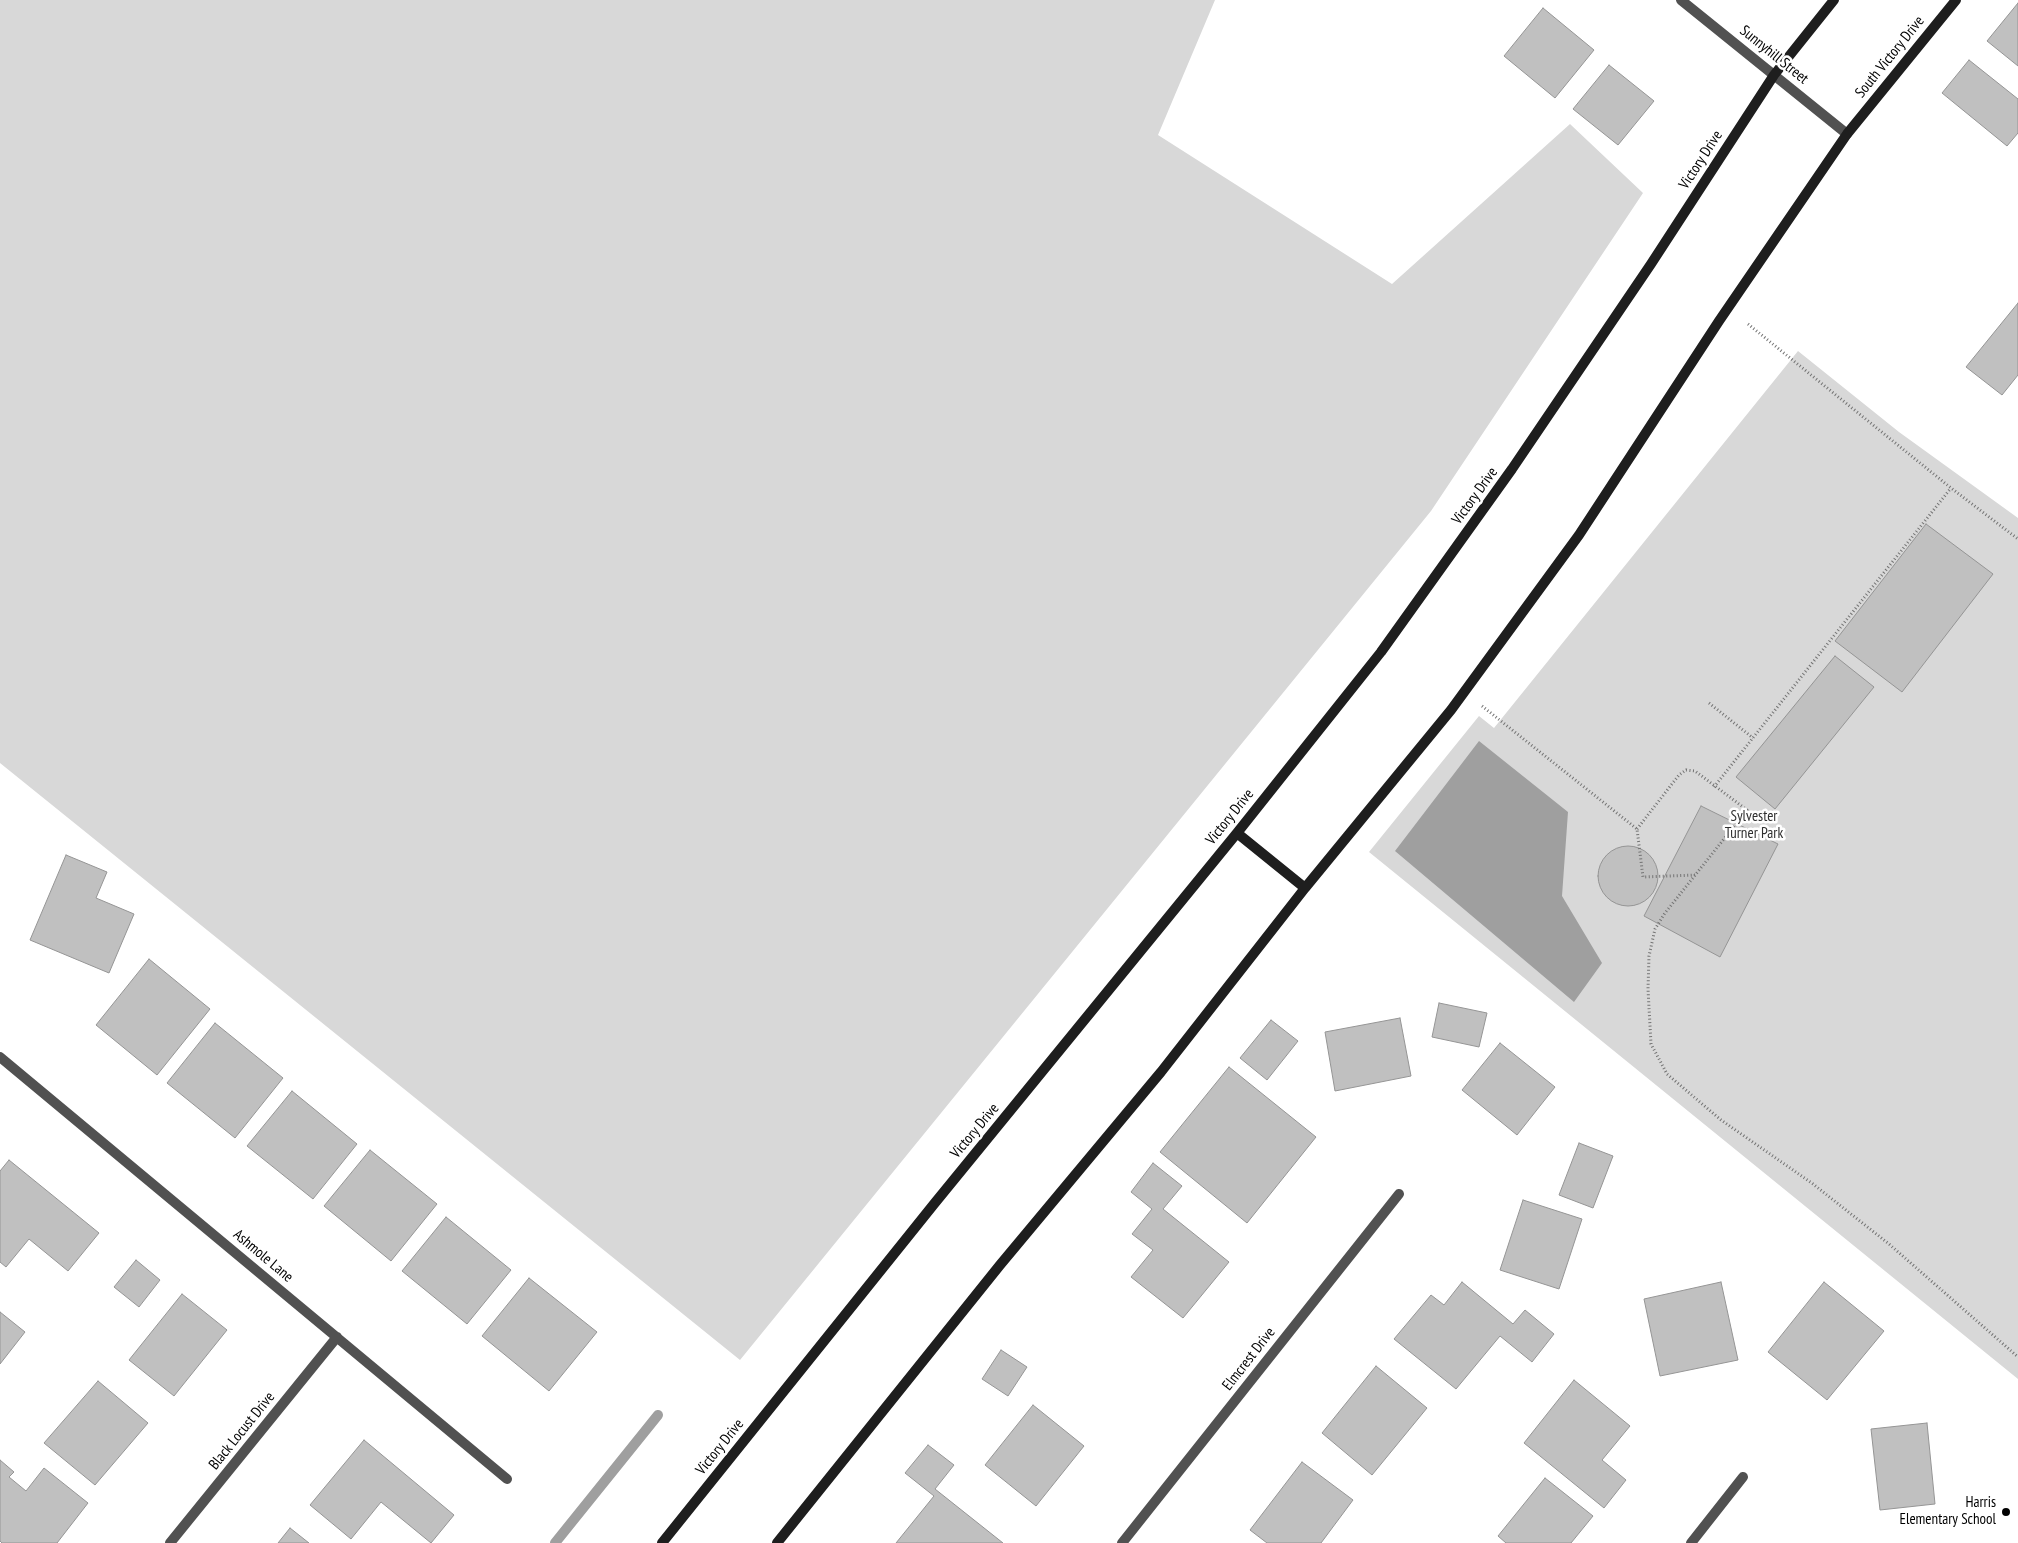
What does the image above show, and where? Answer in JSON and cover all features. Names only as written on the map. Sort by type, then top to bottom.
[{"type":"main road","points":[[1774,75],[1834,0]]},
{"type":"main road","name":"South Victory Drive","points":[[1847,134],[1956,0]]},
{"type":"main road","name":"Victory Drive","points":[[662,1543],[934,1204],[1237,833],[1381,652],[1512,469],[1651,264],[1774,75]]},
{"type":"main road","points":[[777,1543],[1000,1266],[1161,1072],[1305,888],[1464,692],[1579,535],[1719,321],[1847,134]]},
{"type":"main road","points":[[1237,833],[1305,888]]},
{"type":"street","name":"Sunnyhill Street","points":[[1681,0],[1847,134]]},
{"type":"street","name":"Ashmole Lane","points":[[0,1057],[507,1479]]},
{"type":"street","name":"Elmcrest Drive","points":[[1122,1543],[1399,1194]]},
{"type":"street","name":"Black Locust Drive","points":[[170,1543],[337,1337]]},
{"type":"street","points":[[1691,1543],[1744,1477]]},
{"type":"path","points":[[1748,324],[2018,540]]},
{"type":"path","points":[[1714,787],[1951,488]]},
{"type":"path","points":[[1464,692],[1638,830]]},
{"type":"path","points":[[1709,702],[1753,738]]},
{"type":"path","points":[[1695,875],[1643,877],[1638,830],[1679,775],[1686,770],[1695,771],[1747,810],[1655,929],[1649,956],[1648,989],[1651,1044],[1667,1074],[1721,1120],[1813,1184],[1889,1244],[2018,1357]]},
{"type":"green space","points":[[0,0],[1215,0],[1158,135],[1392,284],[1570,124],[1643,193],[1431,511],[740,1360],[0,763]]},
{"type":"green space","name":"Sylvester Turner Park","points":[[1798,351],[1899,432],[2018,518],[2018,1379],[1369,852],[1479,716],[1494,728]]},
{"type":"shaded area","points":[[1479,741],[1568,812],[1562,896],[1602,963],[1574,1002],[1395,851]]},
{"type":"building","points":[[2018,3],[2018,66],[1987,41]]},
{"type":"building","points":[[1543,8],[1594,50],[1555,98],[1504,56]]},
{"type":"building","points":[[1969,60],[2018,99],[2018,133],[2007,146],[1942,93]]},
{"type":"building","points":[[1609,65],[1654,101],[1618,145],[1573,109]]},
{"type":"building","points":[[2018,303],[2018,375],[2002,395],[1966,367]]},
{"type":"building","points":[[1926,524],[1993,574],[1902,692],[1835,641]]},
{"type":"building","points":[[1835,656],[1874,687],[1775,809],[1736,777]]},
{"type":"building","points":[[1701,806],[1778,844],[1720,957],[1644,916]]},
{"type":"building","points":[[1622,846],[1634,846],[1645,851],[1653,859],[1658,870],[1656,888],[1645,901],[1634,906],[1622,906],[1611,901],[1603,893],[1598,882],[1598,870],[1603,859],[1611,851]]},
{"type":"building","points":[[66,855],[107,872],[96,898],[134,914],[109,973],[30,940]]},
{"type":"building","points":[[149,959],[210,1009],[157,1075],[96,1025]]},
{"type":"building","points":[[1439,1003],[1487,1013],[1479,1047],[1432,1037]]},
{"type":"building","points":[[1400,1018],[1411,1076],[1335,1091],[1325,1032]]},
{"type":"building","points":[[1271,1020],[1298,1041],[1267,1080],[1240,1058]]},
{"type":"building","points":[[215,1023],[283,1078],[235,1138],[167,1083]]},
{"type":"building","points":[[1500,1043],[1555,1087],[1517,1135],[1462,1090]]},
{"type":"building","points":[[1229,1067],[1316,1137],[1247,1223],[1160,1152]]},
{"type":"building","points":[[292,1091],[357,1144],[313,1199],[247,1146]]},
{"type":"building","points":[[1579,1143],[1613,1156],[1593,1208],[1559,1195]]},
{"type":"building","points":[[370,1150],[437,1204],[391,1261],[324,1206]]},
{"type":"building","points":[[9,1160],[99,1233],[68,1271],[29,1239],[6,1267],[0,1262],[0,1171]]},
{"type":"building","points":[[1153,1163],[1182,1186],[1163,1209],[1229,1262],[1183,1318],[1131,1277],[1153,1250],[1132,1234],[1152,1209],[1131,1192]]},
{"type":"building","points":[[1523,1200],[1582,1219],[1559,1289],[1500,1270]]},
{"type":"building","points":[[446,1217],[511,1270],[467,1324],[402,1271]]},
{"type":"building","points":[[136,1260],[160,1280],[139,1307],[114,1287]]},
{"type":"building","points":[[529,1278],[597,1332],[549,1391],[482,1336]]},
{"type":"building","points":[[1462,1282],[1513,1324],[1525,1310],[1554,1334],[1532,1362],[1500,1336],[1456,1389],[1394,1339],[1431,1295],[1444,1305]]},
{"type":"building","points":[[1721,1282],[1738,1360],[1660,1376],[1644,1299]]},
{"type":"building","points":[[1824,1282],[1884,1331],[1827,1400],[1768,1352]]},
{"type":"building","points":[[182,1294],[227,1330],[174,1396],[129,1360]]},
{"type":"building","points":[[0,1312],[25,1332],[0,1364]]},
{"type":"building","points":[[1001,1350],[1027,1367],[1008,1396],[982,1379]]},
{"type":"building","points":[[1376,1366],[1427,1408],[1372,1475],[1322,1433]]},
{"type":"building","points":[[1574,1380],[1630,1426],[1602,1460],[1626,1480],[1604,1508],[1524,1443]]},
{"type":"building","points":[[98,1381],[148,1423],[95,1485],[44,1443]]},
{"type":"building","points":[[1033,1405],[1084,1446],[1036,1506],[985,1465]]},
{"type":"building","points":[[1927,1423],[1935,1504],[1880,1510],[1871,1429]]},
{"type":"building","points":[[364,1440],[454,1515],[431,1543],[381,1502],[351,1539],[310,1505]]},
{"type":"building","points":[[928,1445],[954,1465],[935,1489],[1003,1543],[896,1543],[934,1496],[905,1473]]},
{"type":"building","points":[[0,1460],[14,1472],[9,1477],[26,1491],[44,1468],[88,1503],[57,1543],[2,1543],[0,1541]]},
{"type":"building","points":[[1302,1462],[1353,1500],[1321,1543],[1267,1543],[1250,1530]]},
{"type":"building","points":[[1545,1478],[1593,1516],[1571,1543],[1506,1543],[1498,1536]]},
{"type":"building","points":[[290,1528],[309,1543],[278,1543]]},
{"type":"waterway","points":[[555,1543],[658,1415]]},
{"type":"place","name":"Harris Elementary School","points":[[2006,1512]]}]
